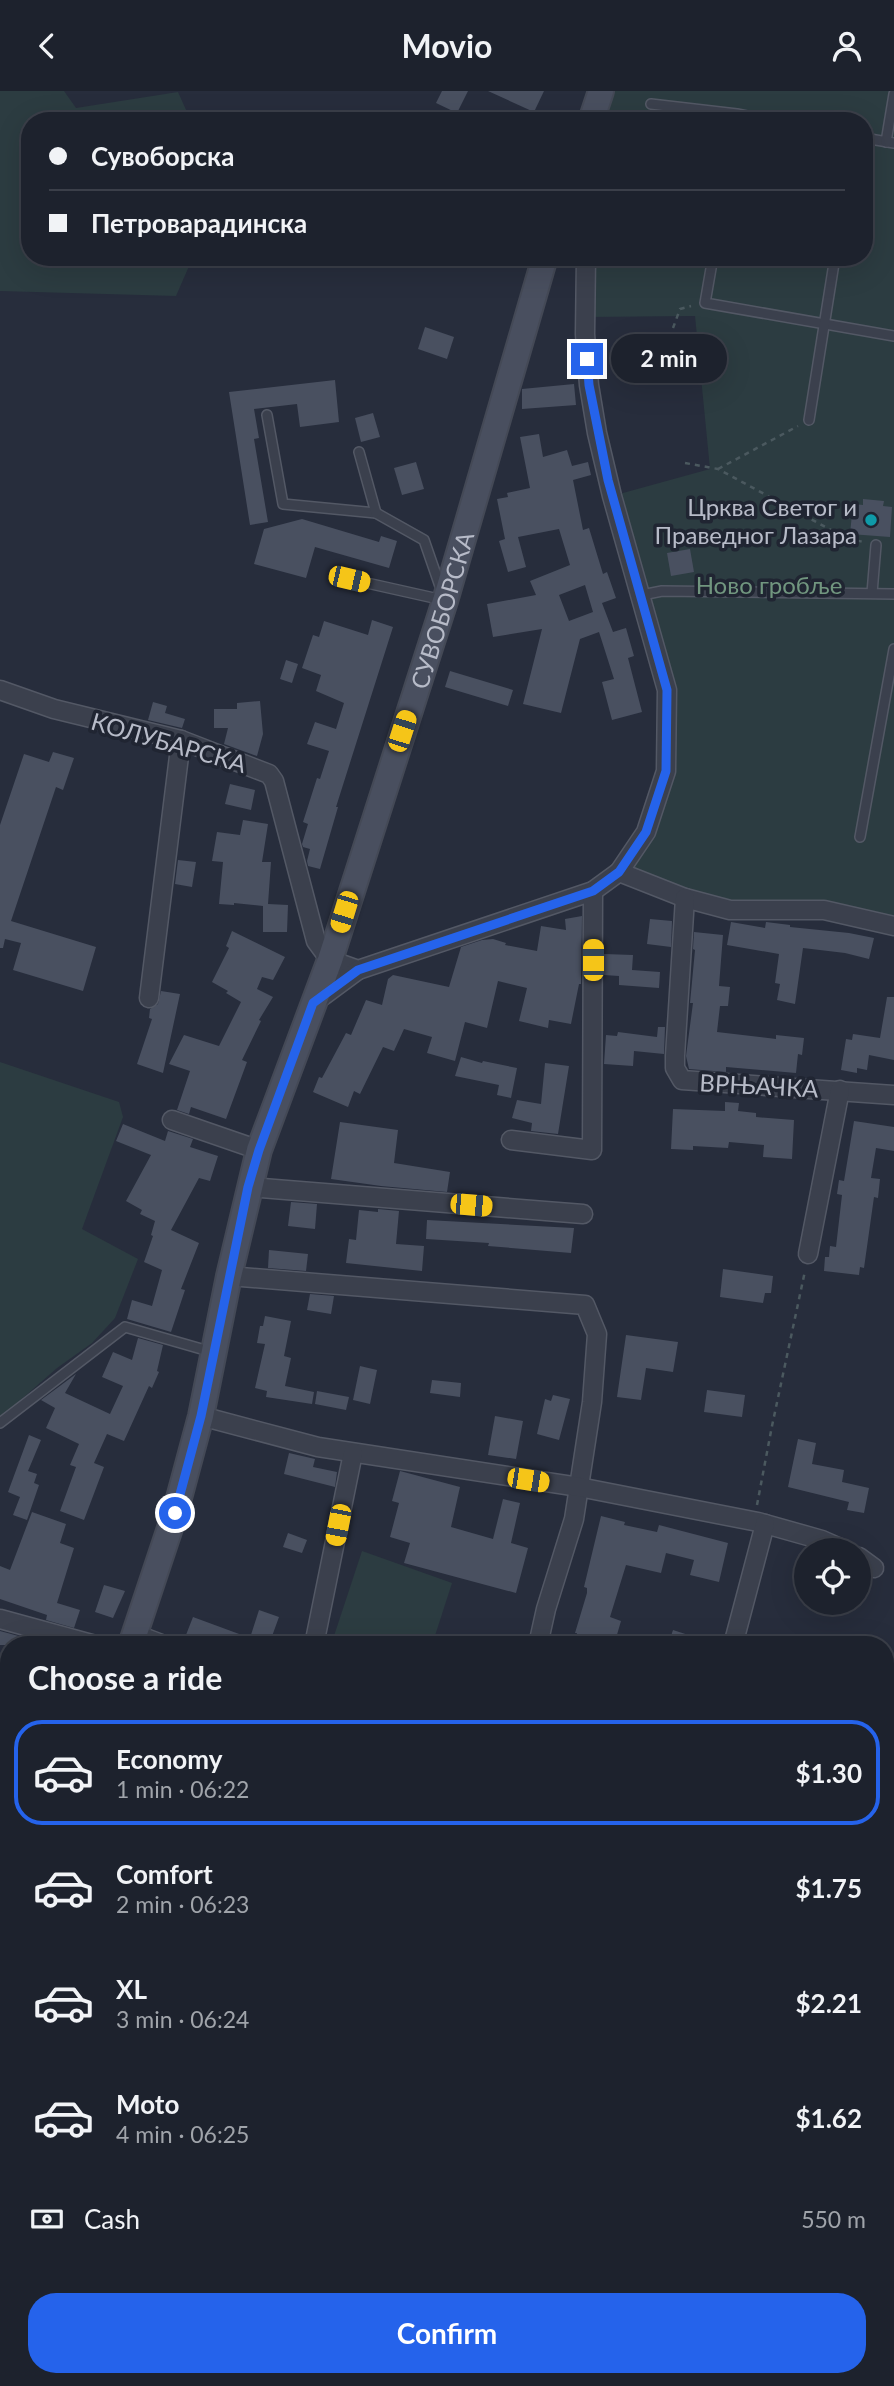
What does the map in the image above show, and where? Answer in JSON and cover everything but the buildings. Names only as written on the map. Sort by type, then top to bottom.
[{"type":"main road","points":[[594,112],[601,91]]},
{"type":"main road","name":"СУВОБОРСКА","points":[[134,1636],[175,1513],[201,1416],[248,1187],[259,1150],[330,960],[445,601],[542,266]]},
{"type":"street","points":[[313,1003],[358,970],[593,891],[619,872],[646,832],[666,771],[667,690],[612,496],[589,385],[585,334],[586,266]]},
{"type":"street","name":"КОЛУБАРСКА","points":[[0,690],[54,709],[181,740],[269,774],[274,781],[316,941],[330,960]]},
{"type":"street","points":[[149,997],[181,740]]},
{"type":"street","points":[[619,872],[685,898],[737,911],[831,911],[894,926]]},
{"type":"street","points":[[511,1140],[593,1150],[593,891]]},
{"type":"street","name":"ВРЊАЧКА","points":[[685,898],[675,1056],[677,1075],[682,1080],[894,1095]]},
{"type":"street","points":[[330,960],[358,970]]},
{"type":"street","points":[[808,1255],[840,1090]]},
{"type":"street","points":[[172,1120],[259,1150]]},
{"type":"street","points":[[248,1187],[583,1214]]},
{"type":"street","points":[[229,1276],[585,1305],[597,1334],[592,1402],[573,1519],[540,1636]]},
{"type":"street","points":[[201,1416],[318,1447],[579,1487],[761,1523],[815,1538]]},
{"type":"street","points":[[316,1636],[353,1453]]},
{"type":"street","points":[[735,1636],[761,1523]]},
{"type":"street","points":[[0,1619],[61,1636]]},
{"type":"lane","points":[[890,142],[894,94]]},
{"type":"lane","points":[[651,104],[704,112]]},
{"type":"lane","points":[[711,266],[705,303],[894,336]]},
{"type":"lane","points":[[809,420],[834,266]]},
{"type":"lane","points":[[267,415],[283,504],[376,513],[424,540],[445,601]]},
{"type":"lane","points":[[359,453],[376,513]]},
{"type":"lane","points":[[872,593],[876,545]]},
{"type":"lane","points":[[349,579],[445,601]]},
{"type":"lane","points":[[642,595],[662,591],[894,594]]},
{"type":"lane","points":[[860,837],[894,649]]},
{"type":"lane","points":[[0,1423],[125,1327],[214,1352]]},
{"type":"path","points":[[673,328],[680,309],[705,303]]},
{"type":"path","points":[[718,469],[809,420]]},
{"type":"path","points":[[685,463],[718,469],[844,537],[876,545]]},
{"type":"path","points":[[761,1523],[757,1501],[761,1478],[808,1255]]},
{"type":"green space","points":[[0,91],[64,91],[76,108],[178,92],[187,112],[21,112],[21,266],[189,266],[176,296],[0,291]]},
{"type":"green space","name":"Ново гробље","points":[[601,91],[894,91],[894,926],[839,912],[745,911],[619,872],[666,771],[667,690],[612,496],[710,469],[695,316],[585,317],[586,266],[873,266],[873,112],[594,112]]},
{"type":"green space","points":[[0,1062],[119,1102],[123,1117],[82,1229],[138,1259],[115,1318],[92,1343],[57,1368],[0,1418]]},
{"type":"green space","points":[[362,1551],[452,1583],[435,1636],[334,1636]]},
{"type":"place","name":"Црква Светог и Праведног Лазара","points":[[871,520]]},
{"type":"route","points":[[175,1513],[201,1416],[248,1187],[313,1003],[358,970],[593,891],[619,872],[646,832],[666,771],[667,690],[608,480],[597,433],[587,359]]}]
